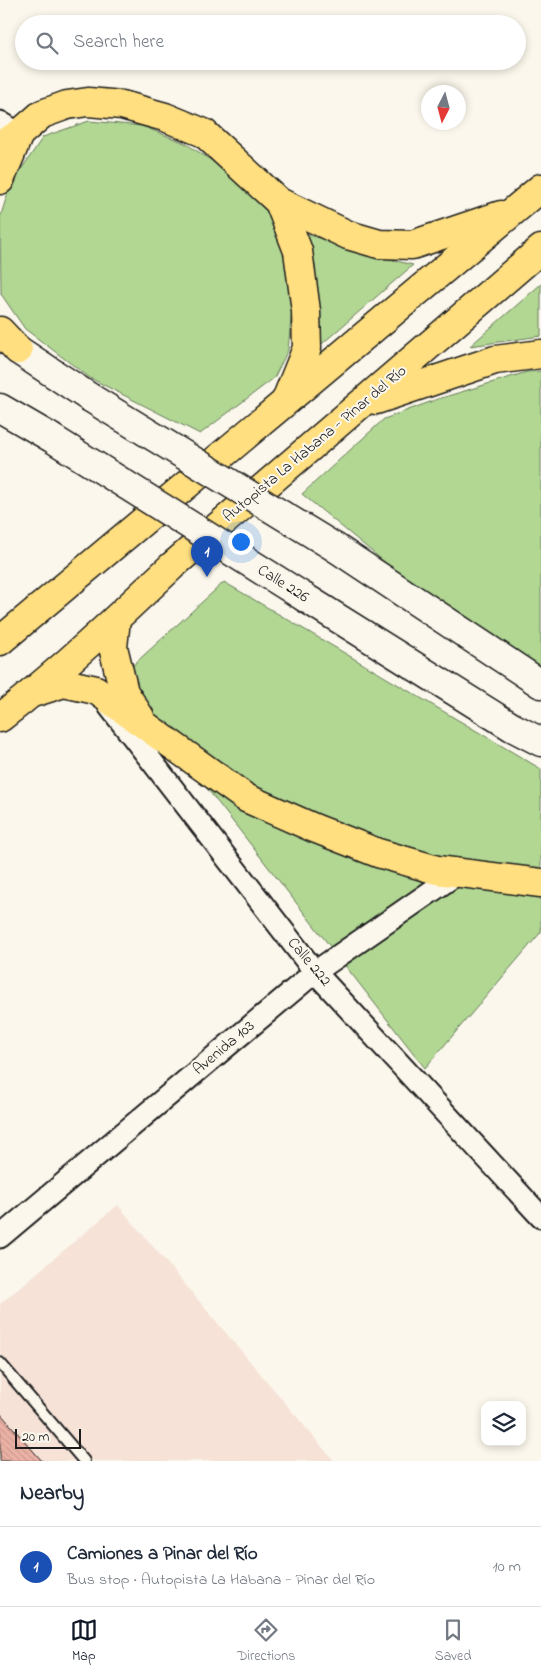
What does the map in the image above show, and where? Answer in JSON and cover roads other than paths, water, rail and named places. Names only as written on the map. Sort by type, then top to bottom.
[{"type":"highway","points":[[0,180],[6,134],[42,114],[68,105],[88,102],[122,105],[165,117],[204,133],[279,202],[348,235],[378,244],[412,245],[514,211]]},
{"type":"highway","points":[[0,641],[541,188]]},
{"type":"highway","points":[[279,202],[298,251],[306,311],[306,348],[285,402]]},
{"type":"highway","name":"Autopista La Habana - Pinar del Río","points":[[0,718],[32,693],[116,619],[172,566],[363,404],[541,249]]},
{"type":"highway","points":[[363,404],[495,360],[541,354]]},
{"type":"highway","points":[[116,619],[113,647],[124,692],[147,726]]},
{"type":"highway","points":[[32,693],[64,683],[96,690],[246,798],[314,828],[378,853],[437,870],[541,883]]},
{"type":"main road","points":[[9,341],[89,397],[336,548],[541,684]]},
{"type":"main road","name":"Calle 226","points":[[0,408],[50,437],[512,727],[541,742]]},
{"type":"street","name":"Calle 222","points":[[96,690],[315,972],[541,1217]]},
{"type":"street","name":"Avenida 103","points":[[0,1237],[315,972],[458,873]]},
{"type":"lane","points":[[0,1363],[84,1461]]},
{"type":"place","name":"Camiones a Pinar del Río","points":[[207,577]]}]
